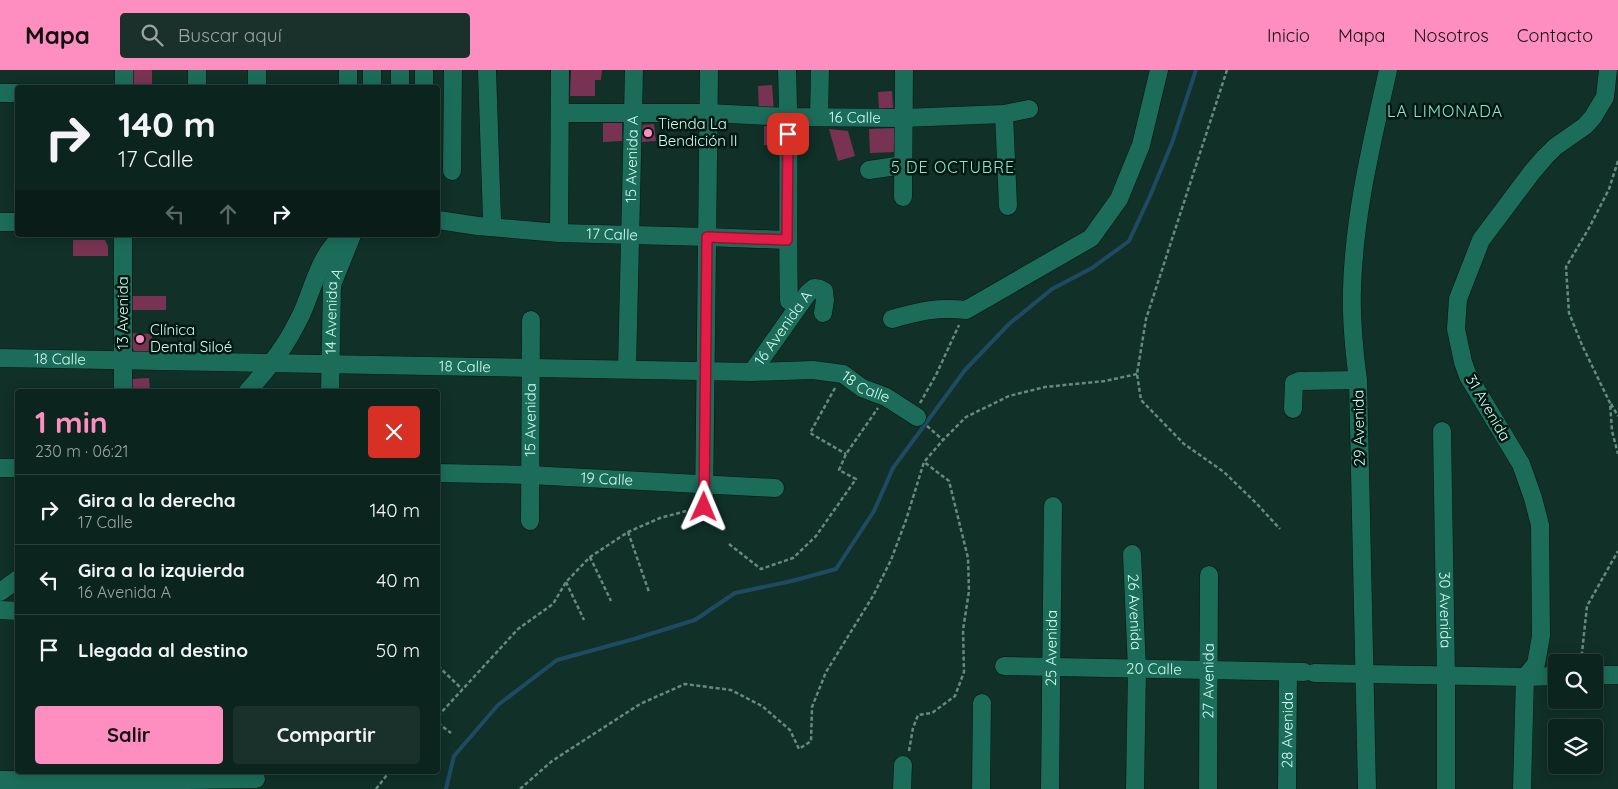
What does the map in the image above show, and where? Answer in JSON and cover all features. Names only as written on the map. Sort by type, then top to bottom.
[{"type":"street","points":[[124,70],[124,85]]},
{"type":"street","points":[[197,70],[197,85]]},
{"type":"street","points":[[256,85],[257,70]]},
{"type":"street","points":[[348,70],[348,85]]},
{"type":"street","points":[[372,70],[372,85]]},
{"type":"street","points":[[400,70],[400,85]]},
{"type":"street","points":[[424,70],[424,85]]},
{"type":"street","points":[[452,171],[453,70]]},
{"type":"street","points":[[487,70],[492,218]]},
{"type":"street","points":[[560,70],[560,233]]},
{"type":"street","name":"15 Avenida A","points":[[627,369],[634,70]]},
{"type":"street","points":[[704,507],[709,70]]},
{"type":"street","name":"16 Avenida A","points":[[787,70],[789,117],[787,240],[789,301]]},
{"type":"street","points":[[819,117],[820,70]]},
{"type":"street","points":[[903,197],[904,70]]},
{"type":"street","points":[[892,319],[918,312],[945,308],[966,310],[1091,238],[1119,199],[1138,154],[1159,70]]},
{"type":"street","name":"29 Avenida","points":[[1367,789],[1358,380],[1352,323],[1352,289],[1355,243],[1370,153],[1388,70]]},
{"type":"street","name":"31 Avenida","points":[[1522,789],[1525,677],[1536,664],[1541,636],[1540,526],[1533,498],[1521,464],[1468,376],[1462,362],[1456,329],[1458,299],[1481,240],[1491,225],[1545,157],[1555,147],[1585,126],[1593,117],[1604,97],[1608,70]]},
{"type":"street","points":[[0,93],[15,93]]},
{"type":"street","name":"16 Calle","points":[[560,113],[708,113],[789,117],[903,118],[1004,114],[1029,110]]},
{"type":"street","points":[[1004,114],[1008,206]]},
{"type":"street","points":[[869,170],[903,165]]},
{"type":"street","name":"17 Calle","points":[[440,220],[488,227],[560,233],[787,240]]},
{"type":"street","points":[[0,222],[15,222]]},
{"type":"street","name":"13 Avenida","points":[[123,237],[123,389]]},
{"type":"street","points":[[250,389],[287,341],[301,315],[327,253],[342,237]]},
{"type":"street","name":"14 Avenida A","points":[[330,389],[332,284],[351,237]]},
{"type":"street","name":"16 Avenida A","points":[[752,372],[808,293],[814,288],[824,292],[823,313]]},
{"type":"street","name":"15 Avenida","points":[[530,521],[531,320]]},
{"type":"street","name":"18 Calle","points":[[0,358],[752,372],[813,370],[843,374],[862,388],[886,397],[915,416]]},
{"type":"street","points":[[1293,409],[1294,383],[1298,381],[1358,380]]},
{"type":"street","name":"30 Avenida","points":[[1442,431],[1446,789]]},
{"type":"street","points":[[0,468],[15,468]]},
{"type":"street","name":"19 Calle","points":[[440,473],[530,475],[775,488]]},
{"type":"street","name":"25 Avenida","points":[[1050,789],[1053,506]]},
{"type":"street","name":"26 Avenida","points":[[1132,554],[1137,669],[1135,789]]},
{"type":"street","name":"27 Avenida","points":[[1208,789],[1209,575]]},
{"type":"street","points":[[0,592],[15,581]]},
{"type":"street","points":[[0,610],[15,611]]},
{"type":"street","name":"20 Calle","points":[[1004,666],[1548,676]]},
{"type":"street","name":"28 Avenida","points":[[1287,789],[1302,672]]},
{"type":"street","points":[[1603,675],[1618,676]]},
{"type":"street","points":[[981,789],[982,703]]},
{"type":"street","points":[[902,789],[903,765]]},
{"type":"street","points":[[0,780],[256,778]]},
{"type":"path","points":[[1227,70],[1146,319],[1137,374],[1141,400],[1184,444],[1224,472],[1280,529]]},
{"type":"path","points":[[1618,160],[1609,190],[1566,267],[1569,314],[1582,345],[1618,416]]},
{"type":"path","points":[[915,416],[966,310]]},
{"type":"path","points":[[843,374],[810,433],[846,454]]},
{"type":"path","points":[[520,789],[552,762],[640,704],[685,684],[731,690],[762,706],[790,730],[799,749],[812,741],[812,707],[826,672],[873,596],[891,560],[924,462],[941,438],[966,416],[1009,396],[1044,387],[1105,382],[1137,374]]},
{"type":"path","points":[[729,544],[761,569],[794,558],[816,536],[856,479],[839,470],[846,454],[886,397]]},
{"type":"path","points":[[1610,403],[1612,432],[1618,454]]},
{"type":"path","points":[[903,765],[910,749],[913,728],[918,715],[932,713],[955,696],[964,672],[963,630],[969,591],[968,558],[949,481],[924,462]]},
{"type":"path","points":[[440,714],[518,629],[553,604],[566,582],[590,557],[628,532],[660,518],[704,507]]},
{"type":"path","points":[[628,532],[649,592]]},
{"type":"path","points":[[1582,654],[1587,606],[1618,551]]},
{"type":"path","points":[[590,557],[611,602]]},
{"type":"path","points":[[566,582],[584,620]]},
{"type":"path","points":[[440,668],[462,689]]},
{"type":"path","points":[[440,725],[451,733]]},
{"type":"path","points":[[376,789],[388,774]]},
{"type":"building","points":[[130,70],[152,70],[152,85],[132,85],[130,83]]},
{"type":"building","points":[[571,70],[602,70],[601,80],[595,80],[595,96],[570,96]]},
{"type":"building","points":[[772,85],[774,111],[759,112],[758,86]]},
{"type":"building","points":[[892,91],[893,108],[879,109],[878,92]]},
{"type":"building","points":[[603,123],[622,123],[622,141],[603,142]]},
{"type":"building","name":"Tienda La Bendición II","points":[[654,124],[656,141],[642,142],[640,125]]},
{"type":"building","points":[[783,125],[784,145],[764,145],[764,126]]},
{"type":"building","points":[[896,128],[897,152],[870,153],[869,129]]},
{"type":"building","points":[[829,129],[848,131],[855,156],[838,161]]},
{"type":"building","points":[[73,240],[105,240],[108,246],[108,256],[73,256]]},
{"type":"building","points":[[129,296],[166,296],[166,310],[129,310]]},
{"type":"building","name":"Clínica Dental Siloé","points":[[129,333],[152,334],[151,352],[135,352],[129,344]]},
{"type":"building","points":[[149,378],[150,389],[127,389],[127,384],[132,379]]},
{"type":"waterway","points":[[446,789],[454,756],[498,705],[557,660],[695,620],[735,593],[792,581],[836,569],[874,511],[893,468],[965,370],[1009,324],[1052,289],[1092,268],[1129,241],[1172,143],[1196,70]]},
{"type":"place","name":"Tienda La Bendición II","points":[[648,133]]},
{"type":"place","name":"Clínica Dental Siloé","points":[[140,339]]},
{"type":"district","name":"LA LIMONADA","points":[[1445,111]]},
{"type":"district","name":"5 DE OCTUBRE","points":[[953,167]]},
{"type":"route","points":[[704,507],[707,237],[787,240],[788,134]]}]
